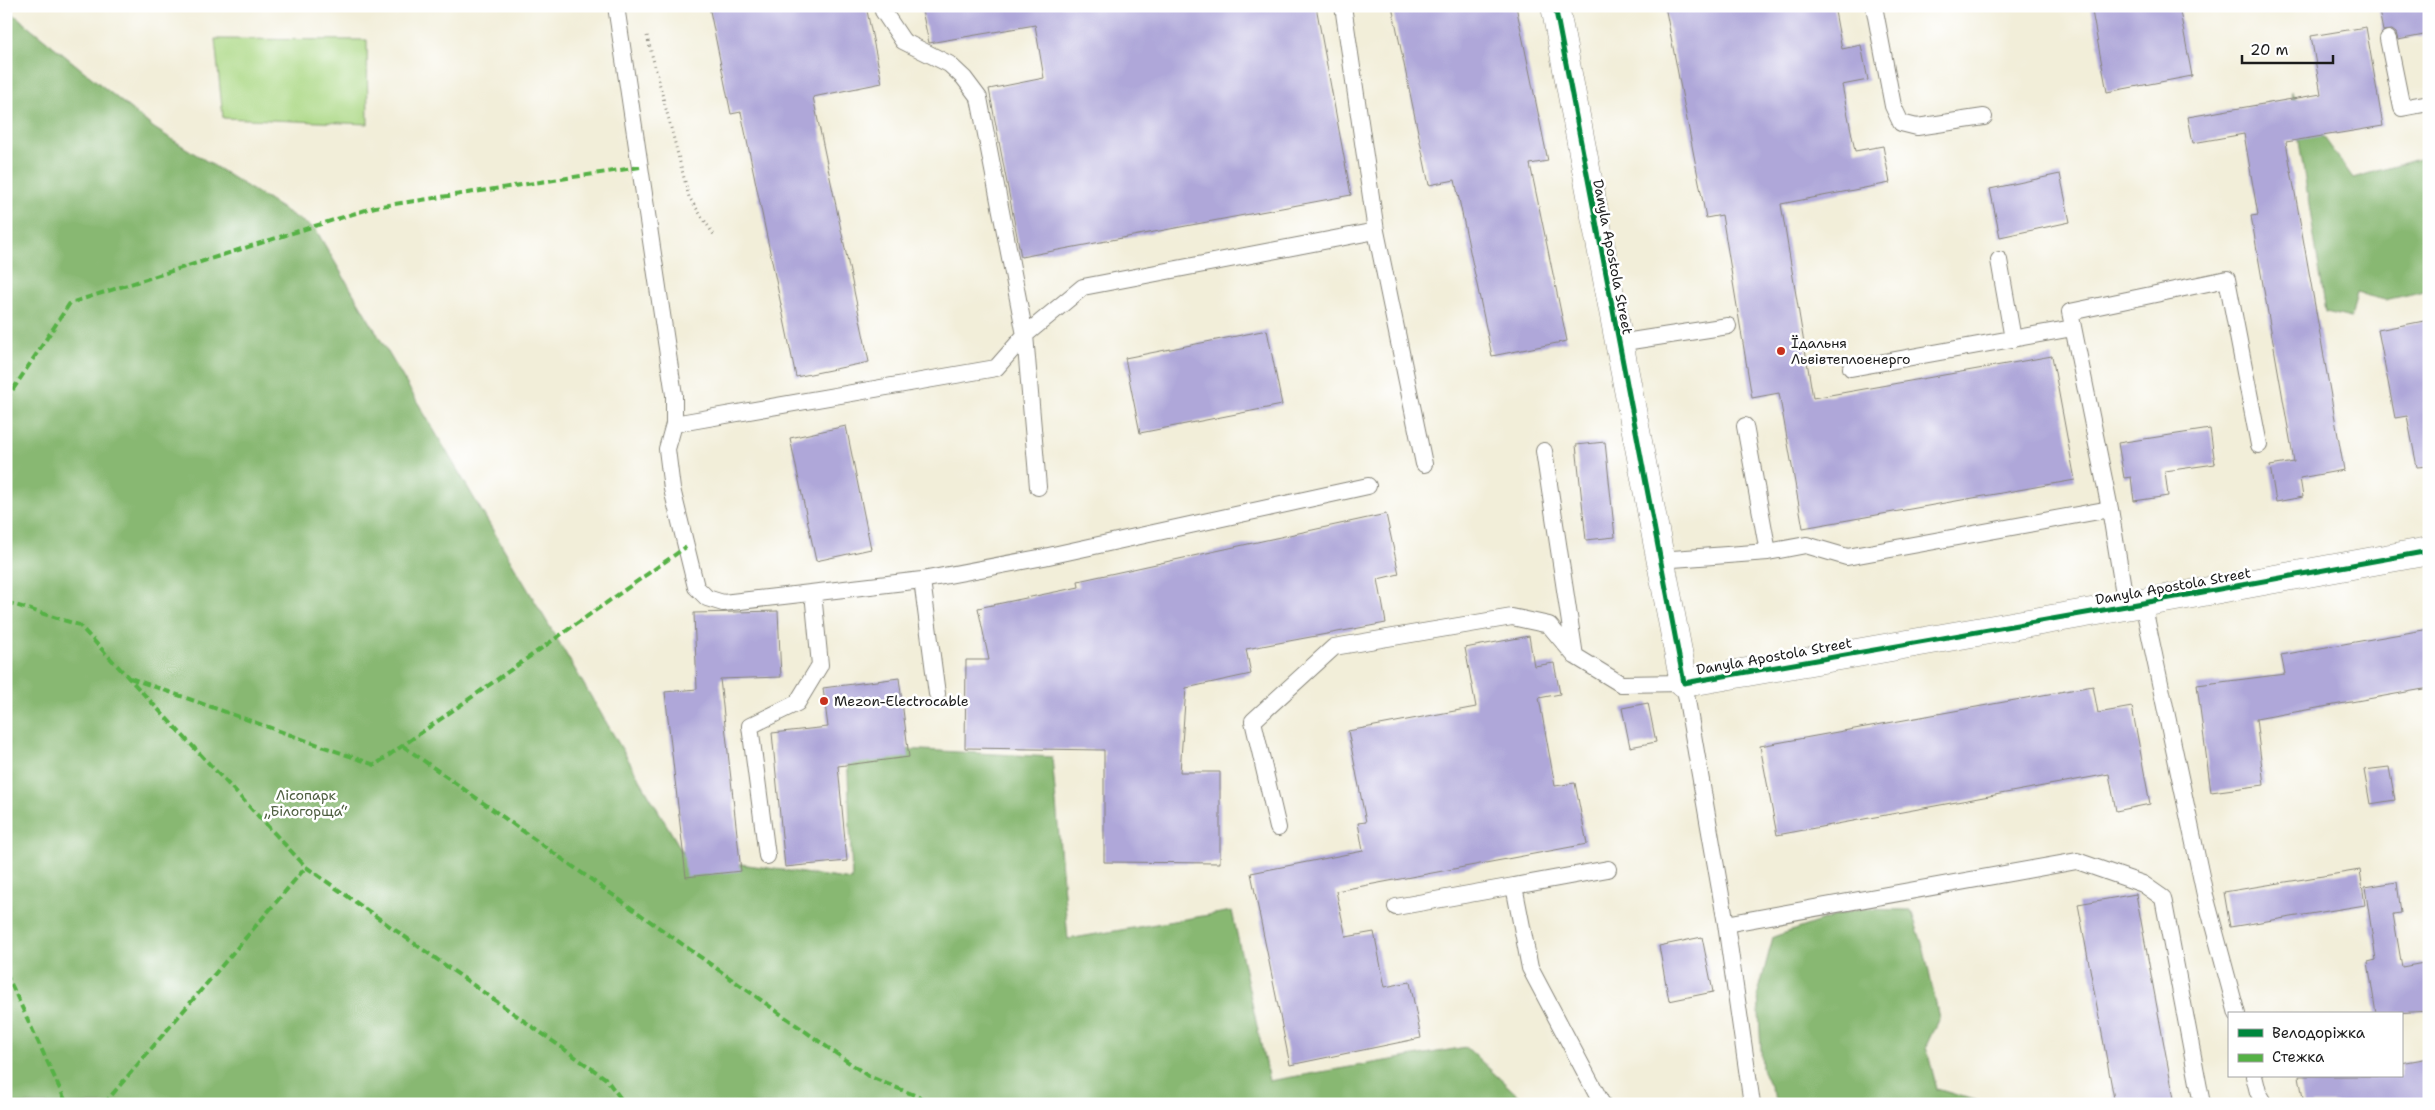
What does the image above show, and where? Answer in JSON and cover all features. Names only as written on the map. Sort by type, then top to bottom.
[{"type":"street","name":"Danyla Apostola Street","points":[[1555,6],[1659,560],[1684,683],[2134,605],[2429,551]]},
{"type":"lane","points":[[616,6],[674,394],[674,424],[667,449],[672,489],[696,587],[707,598],[724,603],[922,580],[1044,557],[1368,486]]},
{"type":"lane","points":[[882,6],[883,11],[903,41],[949,64],[964,78],[979,98],[1025,335],[1038,487]]},
{"type":"lane","points":[[1343,6],[1376,231],[1424,464]]},
{"type":"lane","points":[[1874,6],[1892,106],[1901,123],[1917,127],[1984,117]]},
{"type":"lane","points":[[2388,39],[2402,108],[2429,103]]},
{"type":"lane","points":[[674,424],[996,368],[1025,335],[1083,286],[1376,231]]},
{"type":"lane","points":[[1999,260],[2013,339]]},
{"type":"lane","points":[[2236,1012],[2203,887],[2110,509],[2070,312],[2227,279],[2259,446]]},
{"type":"lane","points":[[1618,344],[1728,326]]},
{"type":"lane","points":[[1851,368],[2073,328]]},
{"type":"lane","points":[[1745,426],[1768,552]]},
{"type":"lane","points":[[1544,451],[1575,656]]},
{"type":"lane","points":[[1659,560],[1768,552],[1806,545],[1847,557],[2110,509]]},
{"type":"lane","points":[[922,580],[937,694]]},
{"type":"lane","points":[[767,856],[750,726],[797,703],[820,665],[813,592]]},
{"type":"lane","points":[[1278,828],[1253,720],[1334,647],[1512,617],[1549,625],[1575,656],[1621,684],[1684,683],[1726,924],[1752,1104]]},
{"type":"lane","points":[[1726,924],[2077,861],[2143,884],[2163,898],[2202,1104]]},
{"type":"lane","points":[[1396,907],[1608,870]]},
{"type":"lane","points":[[1514,886],[1530,968],[1602,1104]]},
{"type":"lane","points":[[2254,1078],[2258,1092],[2265,1104]]},
{"type":"path","points":[[646,31],[690,197],[714,235]]},
{"type":"green space","name":"Лісопарк „Білогорща“","points":[[6,8],[154,128],[316,230],[685,856],[852,880],[847,746],[1052,757],[1068,939],[1232,911],[1269,1081],[1466,1047],[1527,1104],[6,1104]]},
{"type":"green space","points":[[215,39],[367,40],[368,124],[223,118]]},
{"type":"green space","points":[[2291,91],[2353,178],[2429,156],[2429,290],[2385,300],[2357,293],[2351,318],[2326,312]]},
{"type":"green space","points":[[1856,909],[1911,910],[1924,949],[1939,1018],[1926,1046],[1937,1089],[1987,1104],[1778,1104],[1762,1069],[1758,994],[1773,937]]},
{"type":"building","points":[[709,6],[866,6],[882,83],[813,97],[869,362],[796,377],[741,112],[731,114]]},
{"type":"building","points":[[921,6],[1316,6],[1351,195],[1021,257],[989,89],[1044,78],[1035,25],[929,43]]},
{"type":"building","points":[[1392,6],[1516,6],[1548,161],[1530,164],[1567,341],[1492,356],[1455,180],[1429,185]]},
{"type":"building","points":[[1665,6],[1834,6],[1842,49],[1861,45],[1868,80],[1842,85],[1855,151],[1883,146],[1890,183],[1781,204],[1813,398],[2052,356],[2075,480],[1803,528],[1779,393],[1752,398],[1722,215],[1706,218]]},
{"type":"building","points":[[2091,6],[2179,6],[2192,76],[2107,92]]},
{"type":"building","points":[[2378,6],[2429,6],[2429,34],[2398,40],[2396,33],[2392,30],[2383,31]]},
{"type":"building","points":[[2366,27],[2383,126],[2286,142],[2344,470],[2300,478],[2303,497],[2276,502],[2270,466],[2294,462],[2251,216],[2258,215],[2244,134],[2193,143],[2188,117],[2321,94],[2311,36]]},
{"type":"building","points":[[2060,174],[2070,222],[2000,237],[1990,189]]},
{"type":"building","points":[[2429,320],[2429,466],[2417,467],[2407,416],[2395,418],[2378,330]]},
{"type":"building","points":[[1267,330],[1282,405],[1140,433],[1125,358]]},
{"type":"building","points":[[846,426],[871,549],[816,561],[790,438]]},
{"type":"building","points":[[2210,429],[2215,464],[2165,471],[2168,496],[2134,501],[2131,477],[2124,478],[2118,443]]},
{"type":"building","points":[[1605,442],[1615,537],[1586,540],[1576,445]]},
{"type":"building","points":[[1386,514],[1399,574],[1378,579],[1386,623],[1246,649],[1251,674],[1186,688],[1180,772],[1220,772],[1220,863],[1104,862],[1104,750],[965,748],[966,660],[989,660],[978,608],[1079,587],[1078,581]]},
{"type":"building","points":[[778,611],[781,677],[720,679],[741,871],[686,877],[665,692],[697,689],[694,613]]},
{"type":"building","points":[[2429,629],[2429,688],[2256,719],[2264,785],[2211,792],[2197,685],[2285,674],[2281,655]]},
{"type":"building","points":[[1529,636],[1534,666],[1554,663],[1560,694],[1539,698],[1555,786],[1575,783],[1587,844],[1336,891],[1346,937],[1374,932],[1385,987],[1410,982],[1421,1038],[1290,1065],[1251,873],[1363,851],[1358,823],[1366,822],[1348,731],[1476,707],[1465,648]]},
{"type":"building","points":[[899,678],[909,757],[838,766],[847,861],[785,867],[772,733],[828,727],[823,688]]},
{"type":"building","points":[[2093,686],[2098,713],[2132,707],[2150,804],[2116,811],[2109,774],[1777,835],[1760,746]]},
{"type":"building","points":[[1648,703],[1656,742],[1630,747],[1622,708]]},
{"type":"building","points":[[2389,767],[2395,800],[2370,804],[2364,770]]},
{"type":"building","points":[[2360,870],[2365,905],[2230,927],[2224,892]]},
{"type":"building","points":[[2397,882],[2401,913],[2393,914],[2402,967],[2429,962],[2429,1011],[2376,1012],[2368,962],[2376,960],[2365,887]]},
{"type":"building","points":[[2136,894],[2175,1104],[2115,1104],[2078,904]]},
{"type":"building","points":[[1702,937],[1713,992],[1669,1001],[1659,946]]},
{"type":"building","points":[[2429,1058],[2429,1104],[2304,1104],[2299,1078],[2402,1078],[2402,1063]]},
{"type":"marked path","points":[[6,400],[70,303],[375,207],[640,167]]},
{"type":"marked path","points":[[130,678],[375,765],[686,547]]},
{"type":"marked path","points":[[6,602],[79,625],[306,867],[605,1078],[625,1104]]},
{"type":"marked path","points":[[403,746],[868,1076],[936,1104]]},
{"type":"marked path","points":[[104,1104],[306,867]]},
{"type":"marked path","points":[[6,973],[67,1104]]},
{"type":"cycle path","points":[[1555,6],[1684,683],[2429,551]]},
{"type":"place","name":"Їдальня Львівтеплоенерго","points":[[1781,351]]},
{"type":"place","name":"Mezon-Electrocable","points":[[824,701]]}]
